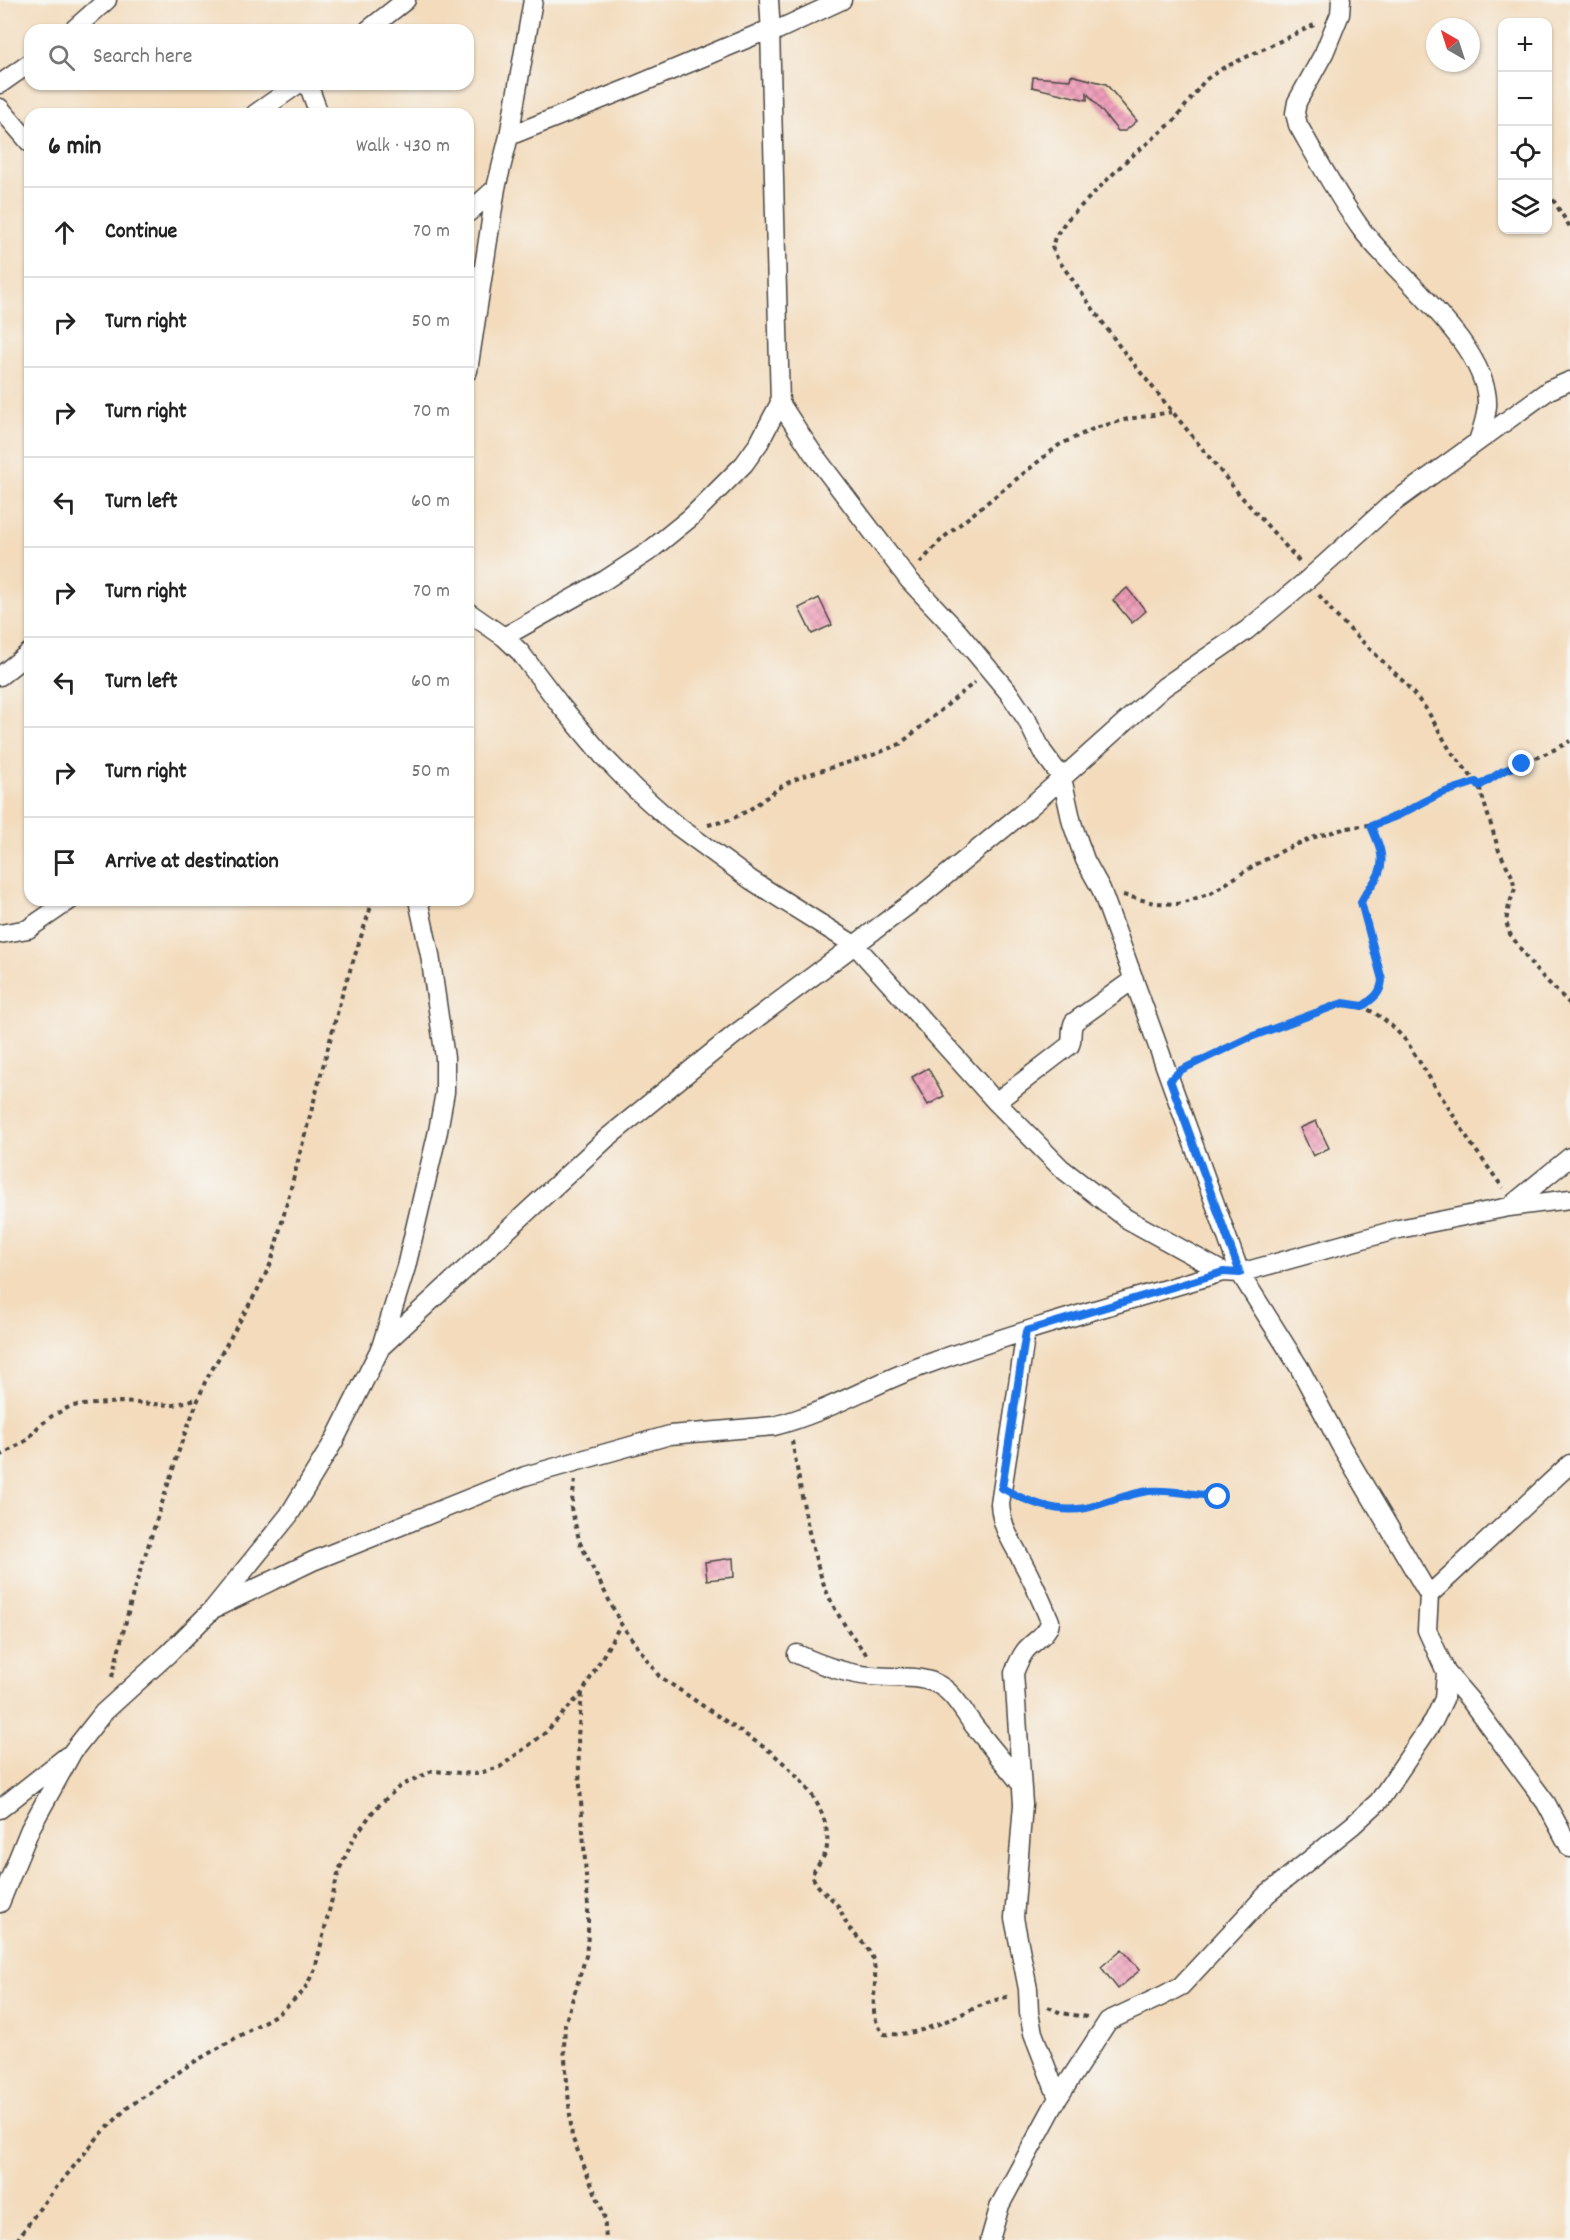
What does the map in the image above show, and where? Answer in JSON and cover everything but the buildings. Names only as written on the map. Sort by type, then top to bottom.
[{"type":"street","points":[[81,24],[107,0]]},
{"type":"street","points":[[375,24],[405,0]]},
{"type":"street","points":[[474,332],[496,188],[509,136],[533,0]]},
{"type":"street","points":[[504,637],[648,552],[690,518],[744,464],[759,443],[780,403],[769,0]]},
{"type":"street","points":[[509,136],[842,0]]},
{"type":"street","points":[[1340,7],[1324,53],[1297,102],[1295,113],[1298,125],[1362,229],[1448,324],[1474,361],[1485,388],[1487,405],[1478,441]]},
{"type":"street","points":[[0,84],[24,67]]},
{"type":"street","points":[[264,108],[289,90]]},
{"type":"street","points":[[310,90],[317,108]]},
{"type":"street","points":[[0,108],[24,136]]},
{"type":"street","points":[[474,208],[496,188]]},
{"type":"street","points":[[381,1347],[607,1138],[734,1035],[856,946],[1031,806],[1164,687],[1247,630],[1389,506],[1549,390],[1570,381]]},
{"type":"street","points":[[780,403],[812,452],[909,580],[958,632],[991,672],[1027,720],[1042,751],[1062,778],[1072,823],[1085,860],[1101,889],[1170,1080],[1232,1272],[1299,1367],[1341,1446],[1429,1595],[1427,1630],[1446,1672],[1470,1700],[1546,1803],[1570,1848]]},
{"type":"street","points":[[474,616],[504,637],[530,665],[603,756],[672,822],[751,880],[856,946],[996,1102],[1061,1168],[1127,1219],[1232,1272]]},
{"type":"street","points":[[0,676],[24,657]]},
{"type":"street","points":[[0,934],[28,929],[61,906]]},
{"type":"street","points":[[0,1903],[30,1829],[72,1751],[103,1713],[213,1609],[288,1515],[334,1441],[381,1347],[406,1267],[445,1092],[445,1058],[430,955],[419,906]]},
{"type":"street","points":[[996,1102],[1070,1045],[1071,1026],[1074,1022],[1134,979]]},
{"type":"street","points":[[1512,1205],[1570,1157]]},
{"type":"street","points":[[213,1609],[313,1561],[525,1476],[670,1435],[774,1426],[789,1422],[816,1414],[920,1366],[1026,1331],[1232,1272],[1399,1229],[1512,1205],[1570,1199]]},
{"type":"street","points":[[1026,1331],[1002,1488],[1001,1521],[1008,1538],[1024,1563],[1050,1621],[1046,1632],[1027,1649],[1018,1661],[1014,1673],[1022,1784],[1022,1822],[1014,1918],[1028,1989],[1033,2033],[1058,2098]]},
{"type":"street","points":[[1429,1595],[1570,1464]]},
{"type":"street","points":[[797,1654],[828,1668],[869,1676],[935,1683],[948,1691],[957,1701],[1022,1784]]},
{"type":"street","points":[[990,2240],[1000,2205],[1058,2098],[1108,2021],[1181,1986],[1267,1894],[1353,1825],[1379,1801],[1434,1720],[1444,1699],[1446,1672]]},
{"type":"street","points":[[0,1809],[72,1751]]},
{"type":"path","points":[[1340,7],[1223,68],[1205,80],[1174,121],[1107,180],[1066,221],[1055,237],[1052,247],[1057,258],[1120,347],[1309,578],[1335,615],[1405,683],[1427,710],[1450,750],[1479,786],[1499,851],[1512,876],[1515,889],[1506,922],[1510,934],[1535,969],[1570,1004]]},
{"type":"path","points":[[1552,198],[1570,227]]},
{"type":"path","points":[[909,580],[921,561],[943,538],[1059,445],[1095,428],[1128,419],[1173,412]]},
{"type":"path","points":[[672,822],[709,825],[730,820],[785,784],[900,744],[950,700],[991,672]]},
{"type":"path","points":[[1479,786],[1503,771],[1551,753],[1570,741]]},
{"type":"path","points":[[1101,889],[1154,903],[1177,904],[1211,893],[1255,865],[1296,845],[1347,828],[1371,826],[1391,819],[1439,794],[1476,782]]},
{"type":"path","points":[[1363,1006],[1381,990],[1382,980],[1361,902],[1379,873],[1382,861],[1371,826]]},
{"type":"path","points":[[111,1680],[133,1593],[182,1441],[205,1382],[271,1263],[342,995],[371,906]]},
{"type":"path","points":[[1170,1080],[1181,1070],[1248,1038],[1343,1003],[1363,1006],[1396,1029],[1407,1042],[1512,1205]]},
{"type":"path","points":[[0,1456],[27,1440],[52,1416],[71,1406],[120,1402],[174,1405],[199,1398]]},
{"type":"path","points":[[789,1422],[810,1534],[823,1583],[848,1630],[868,1656],[877,1662]]},
{"type":"path","points":[[577,1461],[571,1508],[580,1543],[621,1624],[659,1676],[771,1752],[812,1795],[824,1816],[827,1846],[823,1859],[816,1866],[812,1875],[816,1886],[837,1904],[850,1930],[867,1946],[874,1964],[873,2015],[876,2025],[884,2034],[893,2035],[935,2027],[977,2006],[1028,1989],[1039,2004],[1061,2013],[1108,2021]]},
{"type":"path","points":[[1002,1488],[1022,1499],[1069,1510],[1087,1508],[1126,1495],[1151,1491],[1218,1497]]},
{"type":"path","points":[[17,2240],[42,2205],[98,2137],[127,2108],[189,2065],[279,2013],[303,1992],[315,1969],[339,1870],[355,1836],[375,1809],[400,1786],[432,1771],[476,1774],[500,1767],[545,1733],[582,1694],[621,1624]]},
{"type":"path","points":[[582,1694],[578,1736],[588,1935],[586,1956],[565,2024],[564,2048],[572,2137],[604,2214],[606,2240]]},
{"type":"route","points":[[1218,1497],[1151,1491],[1126,1495],[1087,1508],[1069,1510],[1052,1508],[1022,1499],[1002,1488],[1026,1331],[1223,1272],[1240,1273],[1170,1080],[1181,1070],[1207,1060],[1248,1038],[1343,1003],[1363,1006],[1373,999],[1381,990],[1382,980],[1370,928],[1361,902],[1379,873],[1382,861],[1371,826],[1383,823],[1439,794],[1476,782],[1479,786],[1503,771],[1522,764]]}]
